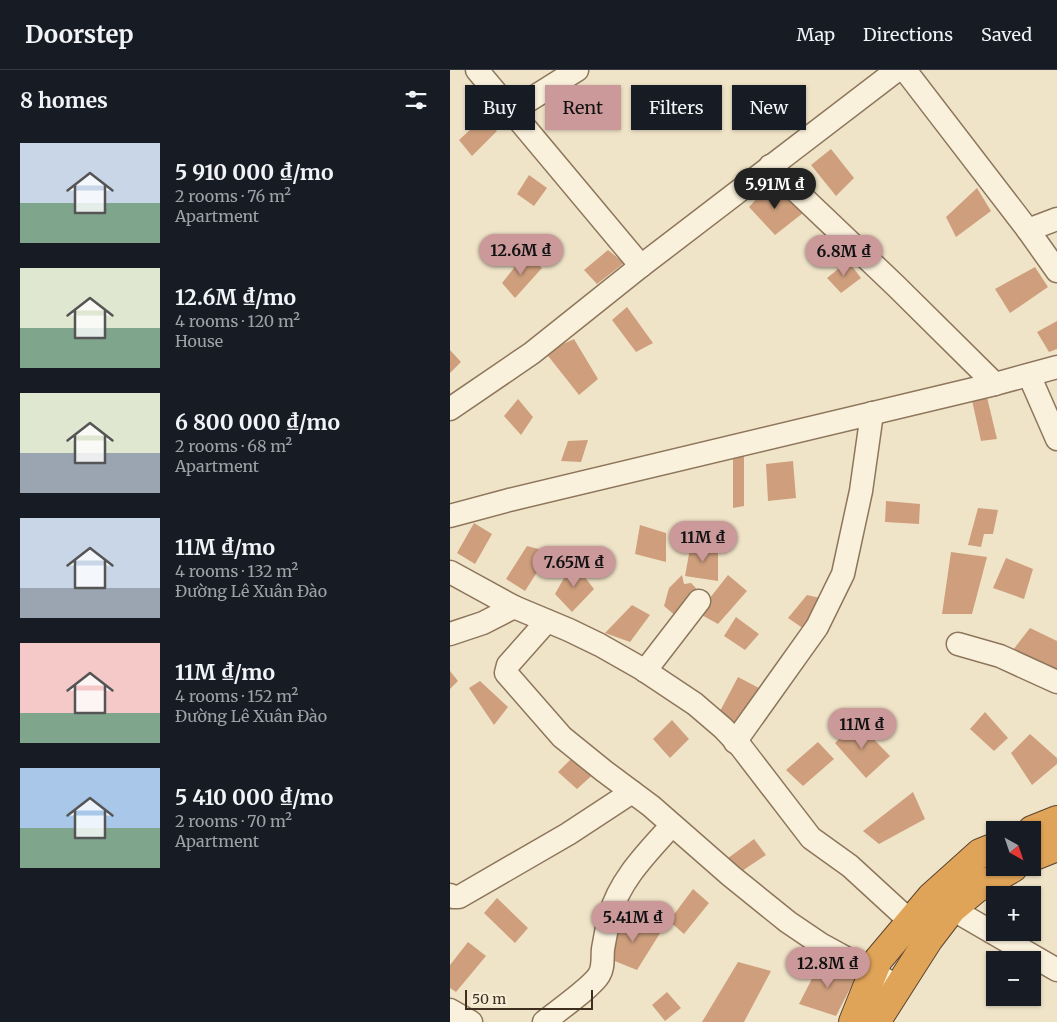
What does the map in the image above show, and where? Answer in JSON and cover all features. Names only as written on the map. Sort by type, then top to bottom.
[{"type":"highway","points":[[1041,826],[1057,820]]},
{"type":"highway","points":[[1041,853],[1057,846]]},
{"type":"highway","points":[[876,1022],[898,986],[920,931],[931,897],[980,853],[986,851]]},
{"type":"highway","points":[[853,1022],[878,960],[952,909],[976,889],[999,876]]},
{"type":"street","points":[[477,70],[490,85]]},
{"type":"street","points":[[535,96],[577,70]]},
{"type":"street","points":[[450,409],[532,353],[770,166],[898,70]]},
{"type":"street","points":[[905,70],[1028,230],[1057,271]]},
{"type":"street","points":[[528,130],[641,266]]},
{"type":"street","points":[[770,166],[896,286],[994,384]]},
{"type":"street","points":[[1028,230],[1057,219]]},
{"type":"street","points":[[450,516],[1057,367]]},
{"type":"street","points":[[1029,375],[1057,439]]},
{"type":"street","points":[[735,742],[817,627],[839,585],[861,491],[872,413]]},
{"type":"street","points":[[450,572],[514,607],[600,645],[645,671],[705,712],[723,728],[752,761],[811,838],[850,866],[920,931]]},
{"type":"street","points":[[645,671],[698,601]]},
{"type":"street","points":[[450,634],[483,622],[514,607]]},
{"type":"street","points":[[547,621],[508,665],[506,673],[562,737],[650,806],[802,933],[898,986]]},
{"type":"street","points":[[958,644],[1000,656],[1057,682]]},
{"type":"street","points":[[450,895],[459,897],[568,834],[632,792]]},
{"type":"street","points":[[544,1022],[598,977],[603,964],[603,951],[609,916],[616,899],[638,865],[672,825]]},
{"type":"street","points":[[952,909],[1057,970]]},
{"type":"street","points":[[450,1010],[471,1022]]},
{"type":"building","points":[[470,130],[497,131],[472,156],[459,140]]},
{"type":"building","points":[[831,149],[854,178],[836,196],[811,165]]},
{"type":"building","points":[[529,175],[547,188],[534,206],[517,194]]},
{"type":"building","points":[[770,184],[803,213],[775,235],[749,207]]},
{"type":"building","points":[[977,188],[991,211],[956,237],[946,217]]},
{"type":"building","points":[[608,250],[624,263],[597,284],[584,270]]},
{"type":"building","points":[[525,254],[542,268],[515,298],[502,283]]},
{"type":"building","points":[[848,261],[861,278],[841,293],[827,278]]},
{"type":"building","points":[[1035,267],[1048,287],[1010,313],[995,289]]},
{"type":"building","points":[[627,307],[653,343],[636,352],[612,320]]},
{"type":"building","points":[[1057,321],[1057,349],[1049,352],[1037,332]]},
{"type":"building","points":[[574,339],[598,379],[579,395],[545,352]]},
{"type":"building","points":[[450,350],[461,362],[450,373]]},
{"type":"building","points":[[986,393],[997,439],[981,441],[971,396]]},
{"type":"building","points":[[518,399],[533,417],[521,435],[504,416]]},
{"type":"building","points":[[588,440],[581,462],[561,461],[568,441]]},
{"type":"building","points":[[744,447],[744,506],[733,508],[733,448]]},
{"type":"building","points":[[793,461],[796,498],[768,501],[766,464]]},
{"type":"building","points":[[886,501],[920,504],[919,524],[885,522]]},
{"type":"building","points":[[978,508],[998,510],[993,534],[984,534],[981,547],[968,545]]},
{"type":"building","points":[[474,523],[492,534],[475,564],[457,553]]},
{"type":"building","points":[[640,525],[666,533],[666,562],[635,554]]},
{"type":"building","points":[[691,543],[718,550],[718,581],[685,576]]},
{"type":"building","points":[[527,546],[550,552],[525,591],[506,579]]},
{"type":"building","points":[[951,552],[987,557],[972,614],[942,614]]},
{"type":"building","points":[[1006,558],[1033,569],[1024,599],[993,588]]},
{"type":"building","points":[[573,562],[594,589],[572,612],[555,594]]},
{"type":"building","points":[[682,575],[684,584],[691,583],[696,588],[677,617],[664,606],[669,588]]},
{"type":"building","points":[[728,575],[747,591],[718,624],[698,613]]},
{"type":"building","points":[[807,595],[825,599],[807,631],[788,618]]},
{"type":"building","points":[[632,605],[650,615],[630,642],[605,633]]},
{"type":"building","points":[[736,617],[759,634],[745,650],[724,636]]},
{"type":"building","points":[[1030,628],[1057,641],[1057,677],[1006,659]]},
{"type":"building","points":[[450,671],[458,681],[450,689]]},
{"type":"building","points":[[738,677],[759,688],[734,725],[718,715]]},
{"type":"building","points":[[480,681],[508,707],[494,725],[469,688]]},
{"type":"building","points":[[985,712],[1008,738],[994,751],[970,729]]},
{"type":"building","points":[[672,720],[689,739],[670,758],[653,739]]},
{"type":"building","points":[[857,722],[890,756],[866,778],[835,743]]},
{"type":"building","points":[[1030,734],[1057,758],[1057,764],[1032,785],[1011,753]]},
{"type":"building","points":[[818,742],[834,759],[803,786],[786,770]]},
{"type":"building","points":[[578,752],[598,770],[577,789],[558,772]]},
{"type":"building","points":[[913,792],[925,819],[879,844],[863,831]]},
{"type":"building","points":[[754,839],[766,855],[739,873],[724,861]]},
{"type":"building","points":[[693,889],[709,903],[684,934],[669,921]]},
{"type":"building","points":[[497,898],[528,928],[515,943],[484,913]]},
{"type":"building","points":[[623,918],[662,930],[637,970],[607,958]]},
{"type":"building","points":[[468,942],[486,956],[456,992],[450,988],[450,965]]},
{"type":"building","points":[[822,959],[856,977],[836,1016],[799,1004]]},
{"type":"building","points":[[738,962],[771,971],[744,1022],[702,1022]]},
{"type":"building","points":[[667,992],[681,1008],[665,1021],[652,1005]]}]
